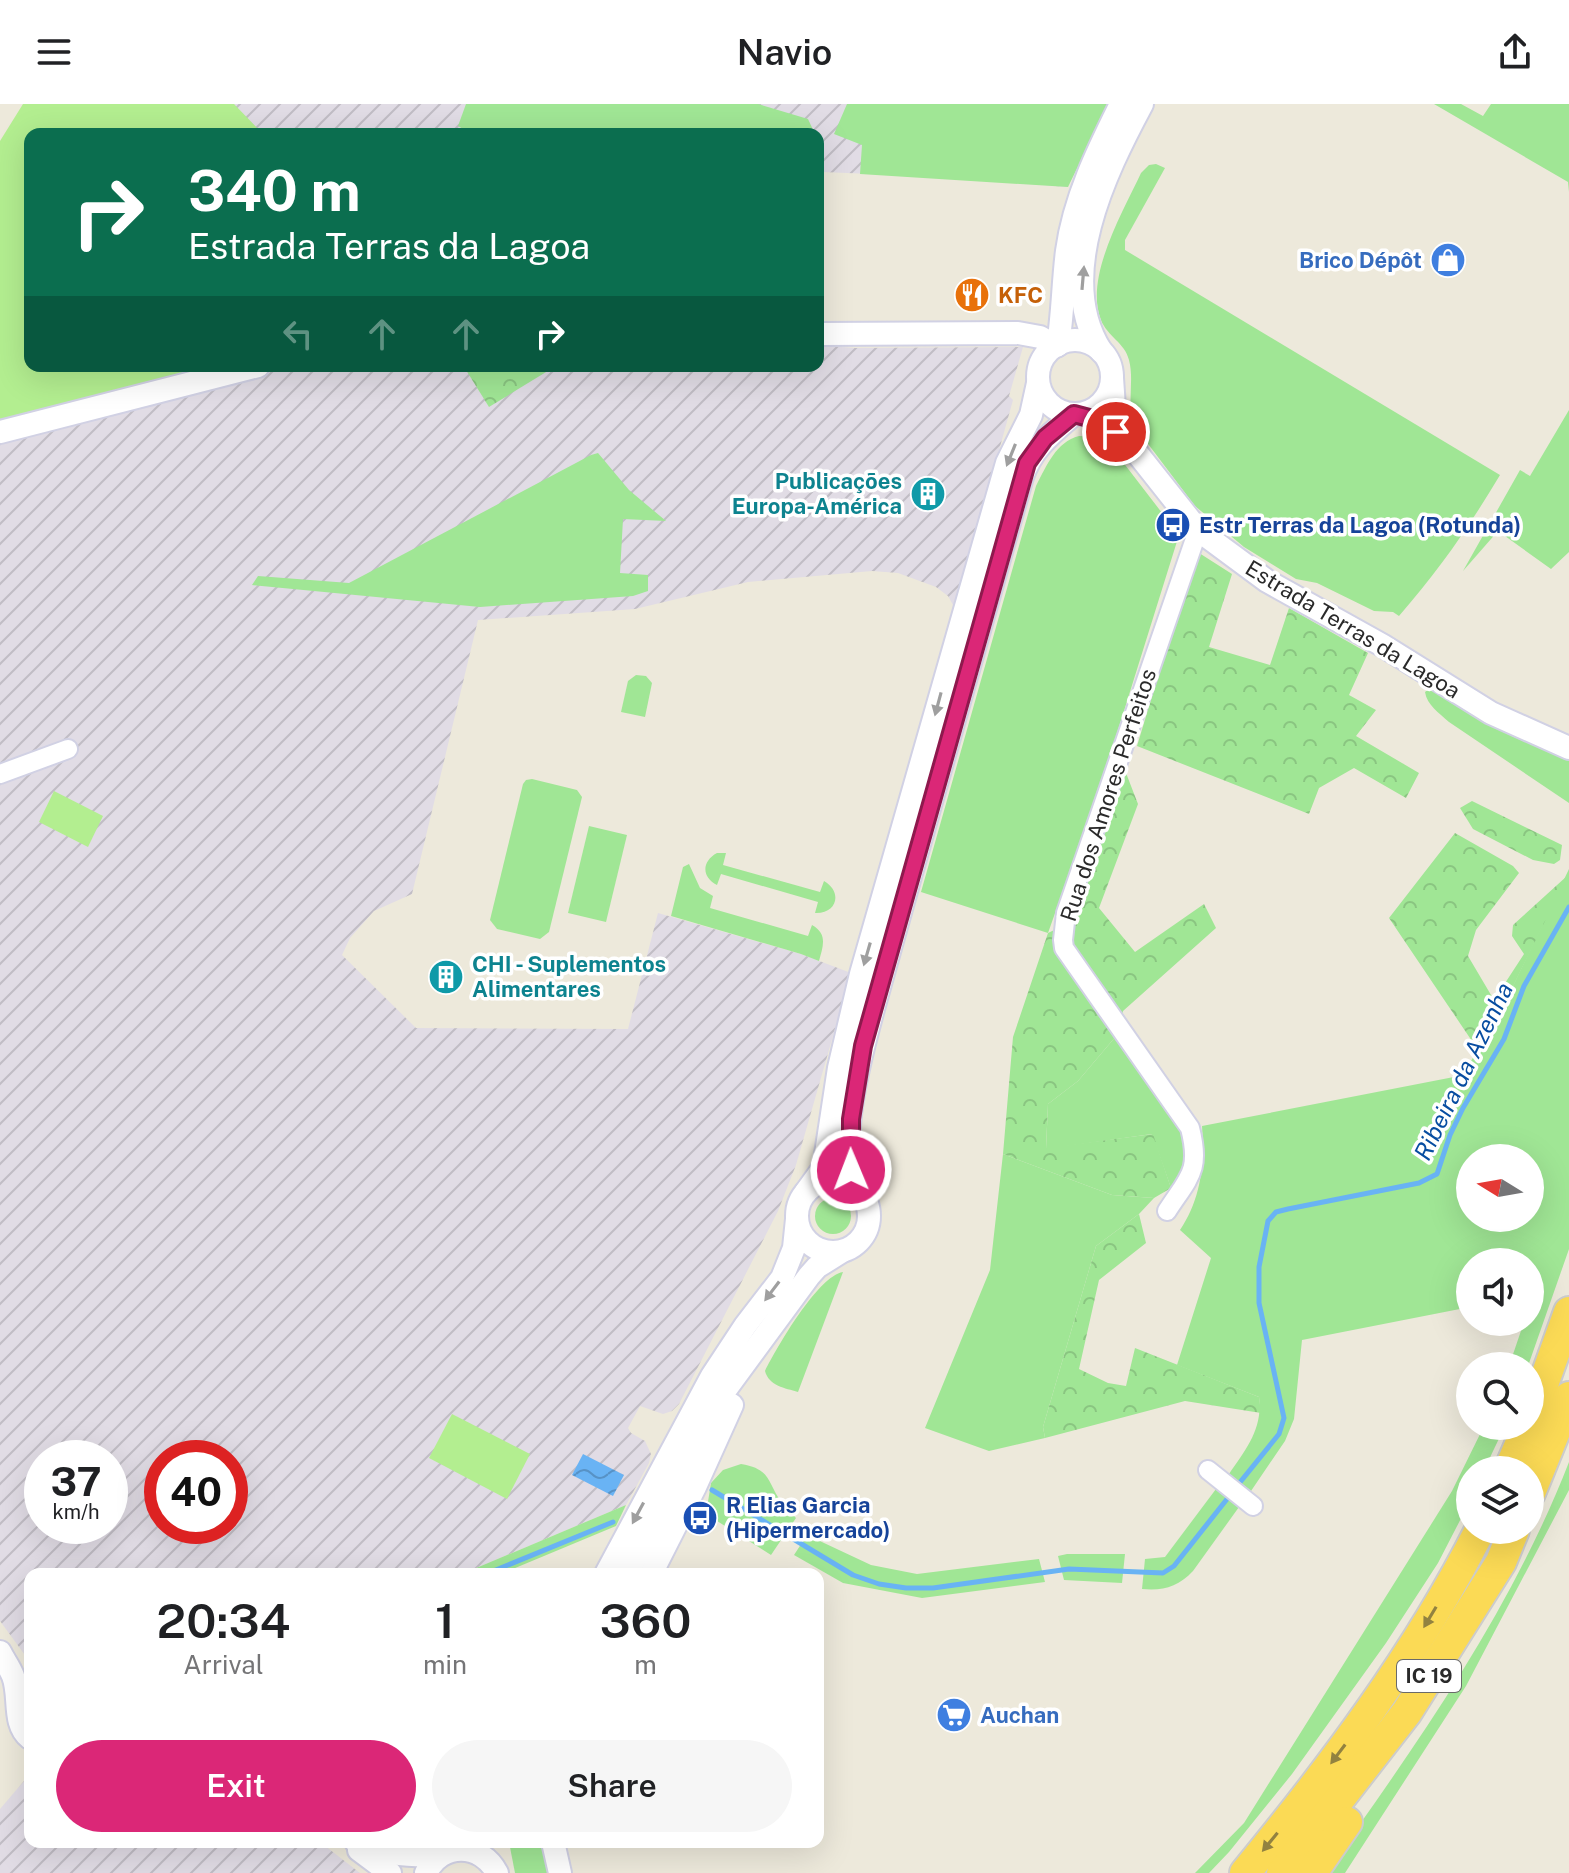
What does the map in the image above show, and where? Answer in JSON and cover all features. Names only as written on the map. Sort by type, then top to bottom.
[{"type":"highway","points":[[1544,1382],[1569,1312]]},
{"type":"highway","points":[[1544,1459],[1569,1397]]},
{"type":"highway","name":"IC 19","points":[[1245,1873],[1381,1697],[1472,1544]]},
{"type":"highway","name":"IC 19","points":[[1282,1873],[1407,1712],[1501,1562],[1508,1544]]},
{"type":"highway","points":[[1312,1873],[1425,1705],[1466,1635],[1501,1562]]},
{"type":"street","points":[[1057,345],[1067,250],[1077,206],[1097,153],[1121,104]]},
{"type":"street","points":[[1023,333],[1034,346],[1041,392],[1054,408],[1076,414],[1092,411],[1100,405],[1111,388],[1112,378],[1109,364],[1088,327],[1082,296],[1089,233],[1114,157],[1142,104]]},
{"type":"street","points":[[824,334],[1023,333],[1043,327],[1055,317],[1064,295]]},
{"type":"street","points":[[1023,333],[1057,345]]},
{"type":"street","points":[[609,1568],[712,1376],[782,1278],[794,1248],[797,1209],[824,1167],[839,1068],[861,974],[1007,463],[1031,415],[1046,354],[1057,345],[1077,340],[1101,351]]},
{"type":"street","points":[[0,432],[235,372]]},
{"type":"street","name":"Estrada Terras da Lagoa","points":[[1112,378],[1114,407],[1129,443]]},
{"type":"street","points":[[630,1568],[726,1389],[817,1267],[853,1247],[866,1232],[869,1213],[851,1170],[851,1119],[861,1059],[881,980],[1022,477],[1035,450],[1045,438],[1076,414]]},
{"type":"street","name":"Estrada Terras da Lagoa","points":[[1076,414],[1104,422],[1129,443],[1198,530],[1267,581],[1382,645],[1491,713],[1569,748]]},
{"type":"street","name":"Rua dos Amores Perfeitos","points":[[1167,1211],[1192,1173],[1197,1152],[1190,1128],[1084,978],[1064,948],[1063,940],[1066,913],[1198,530]]},
{"type":"street","points":[[0,774],[68,749]]},
{"type":"street","points":[[806,1192],[813,1186],[833,1180],[853,1186],[861,1193]]},
{"type":"street","points":[[797,1219],[804,1238],[811,1246],[830,1253],[841,1252]]},
{"type":"street","points":[[654,1568],[732,1405],[760,1359],[771,1326]]},
{"type":"street","points":[[1212,1474],[1253,1506]]},
{"type":"street","points":[[0,1652],[22,1683]]},
{"type":"street","points":[[356,1848],[390,1873]]},
{"type":"street","points":[[377,1848],[421,1857],[451,1848],[468,1849],[479,1853],[496,1871]]},
{"type":"street","points":[[426,1873],[435,1859],[451,1848]]},
{"type":"street","points":[[496,1848],[496,1871]]},
{"type":"street","points":[[554,1848],[560,1873]]},
{"type":"shaded area","points":[[233,104],[1108,104],[1068,187],[824,172],[824,128],[255,128]]},
{"type":"shaded area","points":[[824,346],[1023,347],[1009,396],[1013,400],[954,612],[948,596],[936,587],[898,573],[872,571],[748,582],[635,609],[478,620],[412,894],[374,911],[350,938],[342,955],[416,1028],[628,1029],[658,913],[801,954],[851,973],[796,1165],[778,1211],[679,1404],[663,1414],[640,1406],[628,1428],[645,1441],[651,1454],[626,1505],[476,1568],[24,1568],[24,1654],[0,1621],[0,421],[197,372],[824,372]]},
{"type":"shaded area","points":[[24,1781],[24,1848],[328,1848],[360,1873],[0,1873],[0,1809]]},
{"type":"green space","points":[[23,104],[234,104],[257,128],[24,128],[24,372],[198,372],[0,423],[0,141]]},
{"type":"green space","points":[[466,104],[758,104],[808,119],[812,128],[462,128],[458,126]]},
{"type":"green space","points":[[847,104],[1108,104],[1068,187],[860,174],[862,145],[834,134]]},
{"type":"green space","points":[[1434,104],[1461,104],[1483,116],[1491,104],[1569,104],[1569,192],[1568,182]]},
{"type":"green space","points":[[1149,165],[1165,168],[1125,240],[1125,250],[1500,475],[1453,548],[1399,616],[1393,612],[1374,611],[1317,583],[1296,579],[1244,547],[1195,506],[1136,428],[1131,412],[1129,360],[1101,320],[1097,303],[1098,284],[1101,265],[1125,206],[1141,173]]},
{"type":"green space","points":[[467,372],[546,372],[489,407]]},
{"type":"green space","points":[[1569,410],[1569,552],[1551,569],[1498,531],[1463,571],[1520,470],[1530,476]]},
{"type":"green space","points":[[1079,436],[1099,437],[1109,444],[1179,535],[1103,778],[1048,933],[921,892],[1036,486],[1058,449]]},
{"type":"green space","points":[[598,453],[629,490],[666,521],[623,519],[620,573],[648,575],[648,591],[633,596],[480,607],[252,585],[258,576],[349,583]]},
{"type":"green space","points":[[1196,551],[1232,574],[1209,647],[1270,665],[1289,608],[1368,653],[1349,695],[1376,710],[1356,736],[1419,773],[1406,798],[1354,768],[1319,788],[1309,814],[1137,746]]},
{"type":"green space","points":[[636,675],[646,676],[652,683],[645,717],[621,712],[628,681]]},
{"type":"green space","points":[[1429,689],[1514,737],[1569,761],[1569,803],[1449,722],[1428,701],[1425,692]]},
{"type":"green space","points":[[1126,773],[1138,804],[1099,908],[1135,952],[1204,904],[1216,928],[1123,1011],[1117,1035],[1078,1081],[1048,1104],[1046,1148],[1153,1134],[1171,1188],[1154,1198],[1112,1195],[1003,1154],[1013,1037],[1048,933],[1073,921]]},
{"type":"green space","points":[[532,779],[577,790],[582,797],[549,932],[540,939],[497,929],[490,920],[523,784]]},
{"type":"green space","points":[[54,791],[103,816],[88,847],[39,822]]},
{"type":"green space","points":[[1472,801],[1562,845],[1560,860],[1554,864],[1533,860],[1473,829],[1460,808]]},
{"type":"green space","points":[[589,826],[627,835],[606,922],[568,913]]},
{"type":"green space","points":[[1455,833],[1513,866],[1519,873],[1476,930],[1468,956],[1494,1000],[1524,954],[1512,936],[1513,925],[1567,876],[1501,1011],[1478,1050],[1389,918]]},
{"type":"green space","points":[[717,853],[726,853],[723,865],[820,892],[824,881],[834,891],[835,902],[828,910],[815,913],[818,902],[721,874],[717,885],[708,878],[705,869],[708,860]]},
{"type":"green space","points":[[689,864],[700,888],[713,896],[710,908],[808,936],[812,925],[820,932],[823,941],[819,961],[671,916],[683,867]]},
{"type":"green space","points":[[1569,869],[1569,1249],[1544,1320],[1544,1248],[1456,1248],[1456,1310],[1302,1340],[1294,1419],[1285,1441],[1251,1491],[1229,1474],[1256,1429],[1259,1397],[1177,1365],[1211,1258],[1180,1230],[1193,1206],[1200,1180],[1202,1126],[1459,1076],[1501,1011]]},
{"type":"green space","points":[[1117,1035],[1186,1134],[1186,1163],[1171,1188],[1152,1134],[1046,1149],[1048,1104],[1078,1081]]},
{"type":"green space","points":[[1003,1154],[1112,1195],[1154,1198],[1139,1214],[1096,1246],[1043,1427],[1045,1438],[989,1451],[925,1428],[990,1270]]},
{"type":"green space","points":[[833,1198],[845,1204],[851,1216],[845,1228],[833,1234],[821,1228],[815,1216],[821,1204]]},
{"type":"green space","points":[[1139,1214],[1146,1243],[1099,1280],[1079,1369],[1108,1383],[1126,1386],[1135,1348],[1259,1397],[1261,1413],[1185,1401],[1045,1438],[1043,1427],[1096,1246]]},
{"type":"green space","points":[[843,1272],[798,1392],[774,1383],[765,1371],[788,1330],[822,1286]]},
{"type":"green space","points":[[1519,1336],[1539,1336],[1533,1352],[1514,1352]]},
{"type":"green space","points":[[452,1414],[530,1454],[507,1499],[429,1458]]},
{"type":"green space","points":[[1477,1440],[1498,1440],[1491,1456],[1469,1456]]},
{"type":"green space","points":[[1569,1462],[1569,1490],[1544,1538],[1546,1517]]},
{"type":"green space","points":[[741,1464],[764,1473],[782,1503],[796,1518],[771,1555],[706,1514],[711,1483],[723,1470]]},
{"type":"green space","points":[[1456,1483],[1456,1528],[1438,1563],[1386,1643],[1292,1774],[1229,1852],[1209,1873],[1195,1873],[1244,1823]]},
{"type":"green space","points":[[1216,1489],[1239,1507],[1193,1571],[1170,1587],[1142,1589],[1145,1559],[1165,1557]]},
{"type":"green space","points":[[626,1505],[616,1526],[515,1568],[476,1568]]},
{"type":"green space","points":[[807,1535],[871,1565],[917,1574],[1039,1559],[1045,1582],[922,1598],[843,1583],[824,1572],[824,1568],[817,1568],[794,1555]]},
{"type":"green space","points":[[1532,1544],[1541,1544],[1466,1686],[1345,1873],[1325,1873],[1428,1725]]},
{"type":"green space","points":[[1125,1554],[1122,1583],[1064,1580],[1058,1556]]},
{"type":"green space","points":[[510,1848],[546,1848],[552,1873],[515,1873]]},
{"type":"water","points":[[583,1454],[624,1475],[613,1496],[572,1475]]},
{"type":"waterway","name":"Ribeira da Azenha","points":[[1237,1486],[1279,1434],[1284,1418],[1259,1303],[1259,1267],[1268,1221],[1276,1212],[1419,1183],[1437,1174],[1463,1108],[1504,1039],[1524,986],[1569,907]]},
{"type":"waterway","name":"Ribeira da Azenha","points":[[712,1490],[853,1575],[879,1584],[906,1588],[933,1588],[1069,1569],[1163,1573],[1174,1566],[1231,1494]]},
{"type":"waterway","name":"Ribeira da Azenha","points":[[501,1568],[613,1522]]},
{"type":"place","name":"Brico Dépôt","points":[[1448,260]]},
{"type":"place","name":"KFC","points":[[972,295]]},
{"type":"place","name":"Publicações Europa-América","points":[[928,494]]},
{"type":"place","name":"Estr Terras da Lagoa (Rotunda)","points":[[1173,525]]},
{"type":"place","name":"CHI - Suplementos Alimentares","points":[[446,977]]},
{"type":"place","name":"R Elias Garcia (Hipermercado)","points":[[700,1518]]},
{"type":"place","name":"Auchan","points":[[954,1715]]},
{"type":"route","points":[[851,1170],[851,1119],[863,1046],[1027,463],[1045,438],[1074,414],[1104,422],[1116,432]]}]
